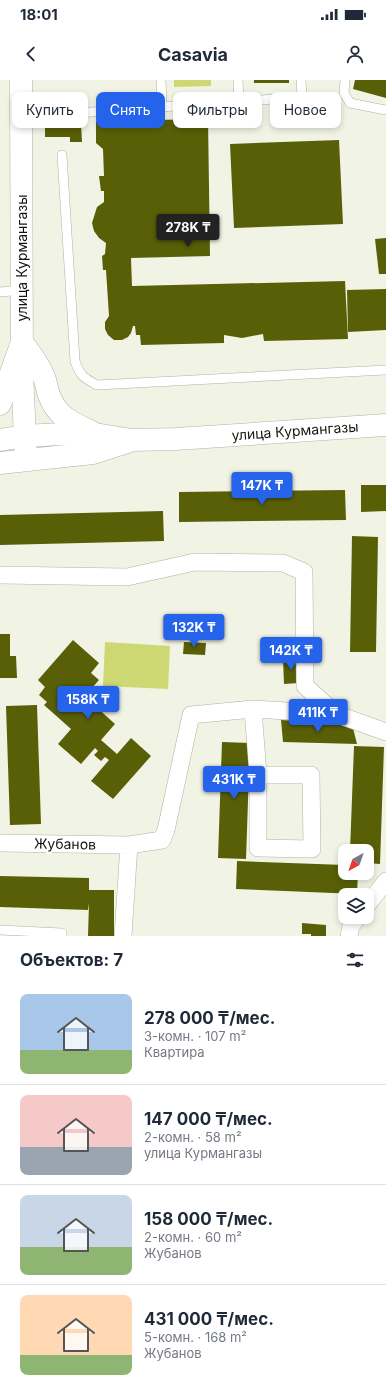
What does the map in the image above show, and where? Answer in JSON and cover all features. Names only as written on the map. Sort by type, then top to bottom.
[{"type":"main road","name":"улица Курмангазы","points":[[21,80],[21,92]]},
{"type":"main road","name":"улица Курмангазы","points":[[21,128],[22,342],[26,459]]},
{"type":"main road","points":[[0,404],[22,342]]},
{"type":"main road","points":[[22,342],[44,376],[48,393],[54,408],[74,424],[95,434]]},
{"type":"main road","name":"улица Курмангазы","points":[[0,440],[25,436],[95,434],[132,440],[176,439],[386,425]]},
{"type":"main road","name":"улица Курмангазы","points":[[0,463],[93,453],[132,440]]},
{"type":"street","points":[[0,575],[127,577],[195,562],[282,563],[297,569],[304,572],[305,686],[336,714]]},
{"type":"street","points":[[258,775],[311,775],[312,849],[258,848],[258,775],[253,709],[336,714],[386,732]]},
{"type":"street","name":"Жубанов","points":[[0,843],[129,844],[162,840],[166,830],[191,715],[253,709]]},
{"type":"street","points":[[123,936],[129,844]]},
{"type":"street","points":[[374,896],[386,881]]},
{"type":"street","points":[[349,936],[353,924]]},
{"type":"lane","points":[[161,80],[161,92]]},
{"type":"lane","points":[[238,80],[239,92]]},
{"type":"lane","points":[[262,100],[302,97],[301,80]]},
{"type":"lane","points":[[344,80],[344,93],[350,103],[386,110]]},
{"type":"lane","points":[[62,155],[75,361],[79,373],[88,380],[98,385],[386,370]]},
{"type":"lane","points":[[0,292],[22,290]]},
{"type":"lane","points":[[0,930],[62,933],[62,936]]},
{"type":"green space","points":[[174,80],[211,80],[211,86],[174,87]]},
{"type":"green space","points":[[105,642],[170,646],[168,689],[103,686]]},
{"type":"building","points":[[254,80],[289,80],[289,83],[254,83]]},
{"type":"building","points":[[355,80],[386,80],[386,98],[353,89]]},
{"type":"building","points":[[165,120],[173,120],[173,128],[208,128],[210,256],[131,258],[132,286],[345,281],[348,339],[264,341],[263,334],[242,338],[224,335],[224,343],[141,345],[140,335],[136,335],[135,326],[133,326],[128,337],[122,340],[114,340],[108,335],[105,329],[105,322],[109,316],[106,270],[103,270],[102,256],[105,254],[106,243],[99,238],[94,231],[92,223],[97,207],[104,202],[104,191],[101,191],[99,176],[104,176],[103,149],[96,143],[96,128],[165,128]]},
{"type":"building","points":[[45,128],[81,128],[82,142],[70,142],[70,137],[45,137]]},
{"type":"building","points":[[339,140],[343,224],[234,228],[230,144]]},
{"type":"building","points":[[386,238],[386,274],[379,274],[375,239]]},
{"type":"building","points":[[386,289],[386,330],[348,332],[347,290]]},
{"type":"building","points":[[361,485],[386,485],[386,511],[361,512]]},
{"type":"building","points":[[345,490],[346,520],[179,522],[179,492]]},
{"type":"building","points":[[163,511],[164,541],[0,545],[0,515]]},
{"type":"building","points":[[352,536],[378,537],[376,652],[350,652]]},
{"type":"building","points":[[0,634],[10,634],[10,656],[16,656],[17,678],[0,678]]},
{"type":"building","points":[[73,640],[99,663],[91,673],[99,680],[76,706],[86,715],[94,705],[115,724],[101,740],[117,754],[131,738],[151,756],[113,799],[91,781],[109,760],[105,757],[101,761],[94,755],[98,751],[95,748],[81,764],[58,744],[71,729],[44,705],[47,702],[39,695],[45,687],[38,680]]},
{"type":"building","points":[[184,642],[206,643],[205,655],[183,654]]},
{"type":"building","points":[[298,658],[299,683],[284,684],[283,659]]},
{"type":"building","points":[[37,705],[41,824],[10,825],[6,706]]},
{"type":"building","points":[[281,720],[352,724],[357,744],[283,742]]},
{"type":"building","points":[[222,742],[250,743],[246,859],[218,858]]},
{"type":"building","points":[[354,746],[384,747],[380,864],[374,864],[374,844],[350,844]]},
{"type":"building","points":[[237,861],[338,865],[338,880],[358,880],[357,888],[338,888],[338,893],[236,889]]},
{"type":"building","points":[[0,876],[89,878],[89,890],[114,890],[114,936],[88,936],[89,903],[88,910],[0,907]]},
{"type":"building","points":[[302,923],[326,925],[326,936],[311,936],[311,934],[302,934]]}]
